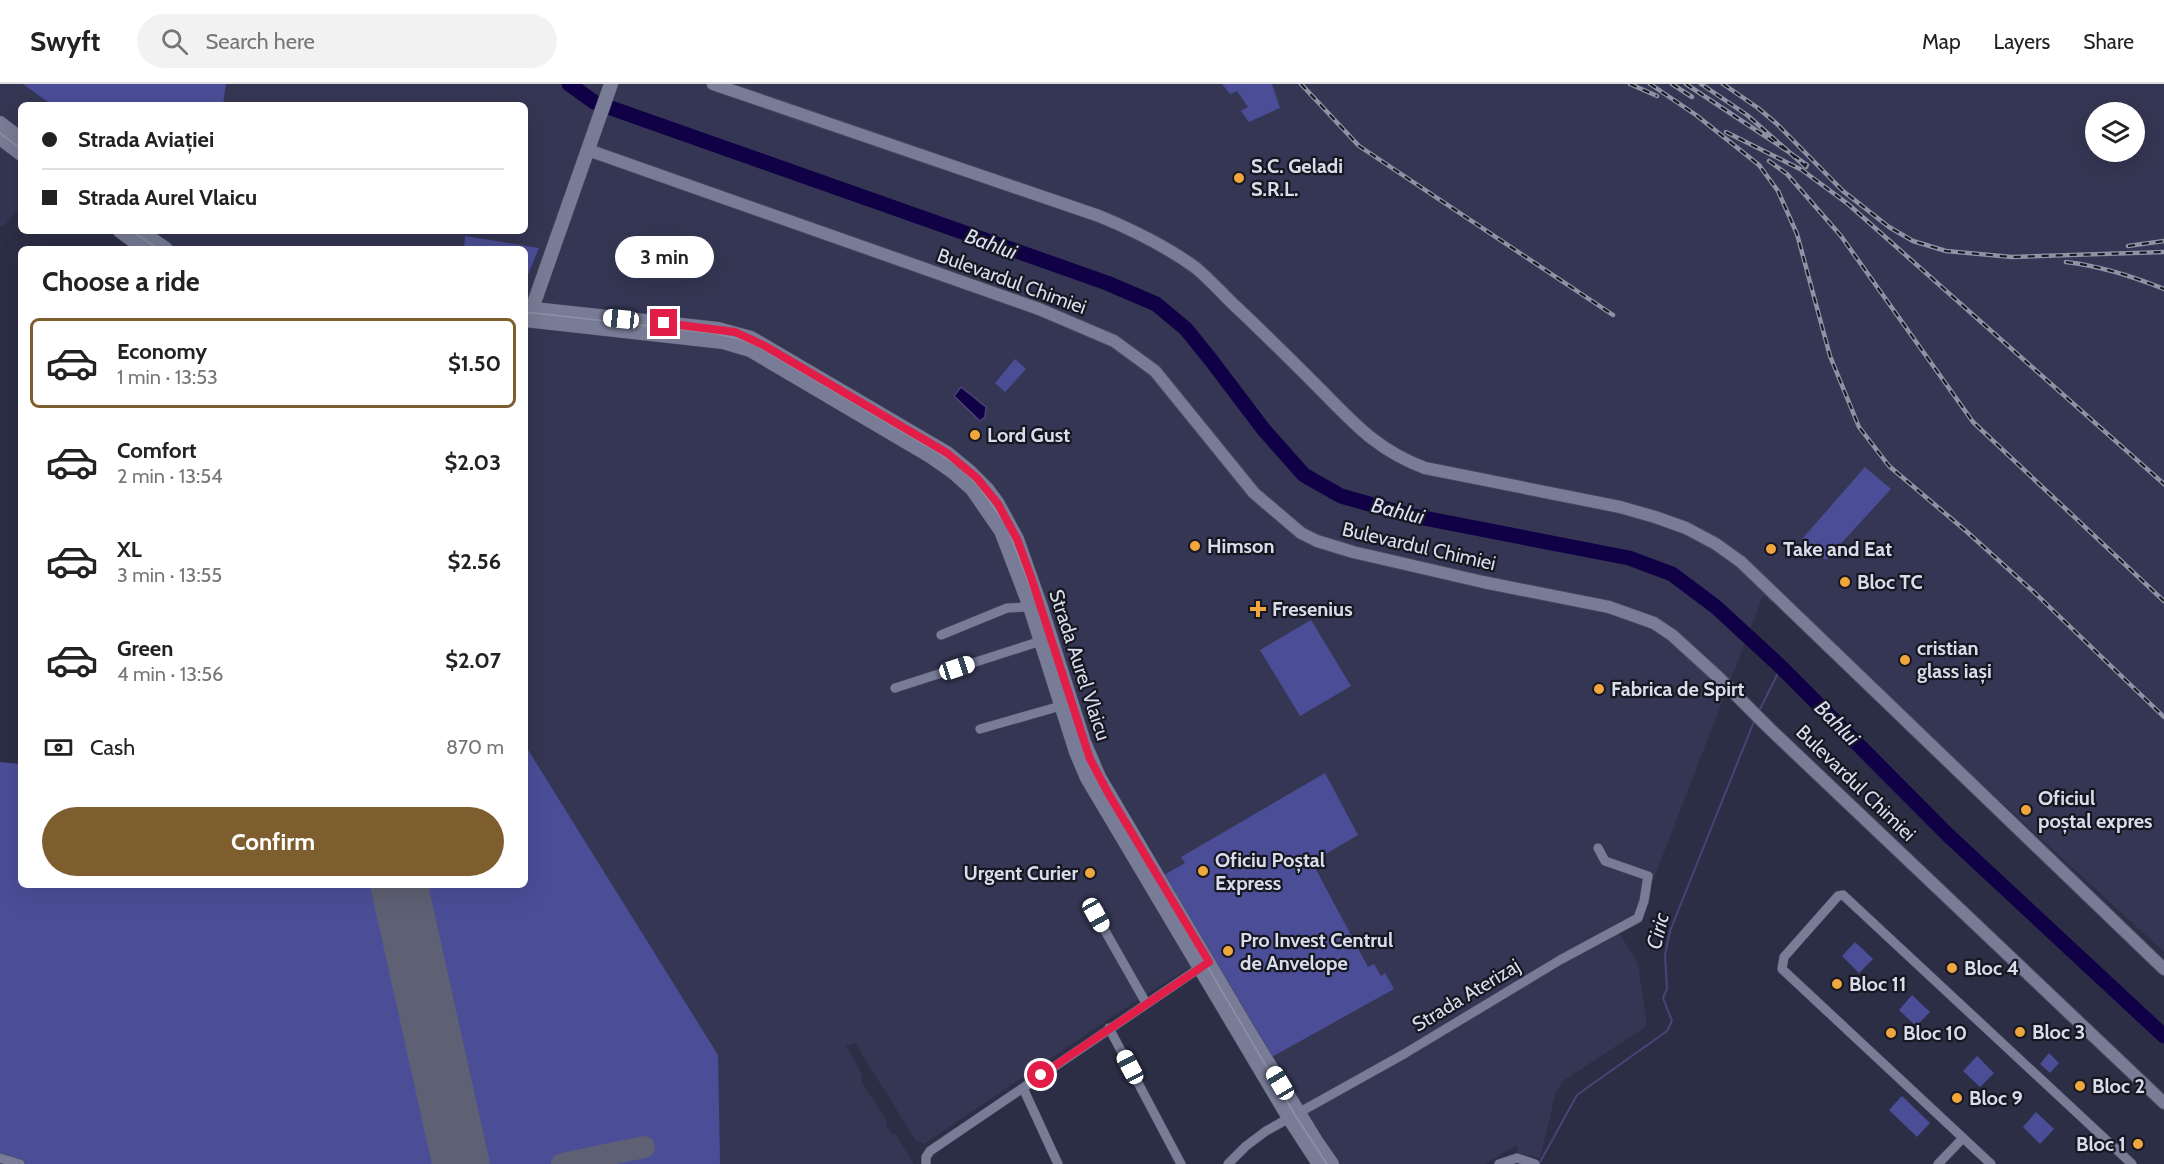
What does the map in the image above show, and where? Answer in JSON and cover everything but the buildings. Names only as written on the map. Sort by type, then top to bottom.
[{"type":"main road","points":[[529,314],[610,84]]},
{"type":"main road","points":[[0,123],[18,137]]},
{"type":"main road","points":[[0,138],[18,152]]},
{"type":"main road","points":[[124,234],[140,246]]},
{"type":"main road","points":[[144,234],[162,246]]},
{"type":"main road","name":"Strada Aurel Vlaicu","points":[[529,314],[723,342],[760,355],[930,456],[963,480],[981,500],[1001,531],[1030,607],[1046,639],[1062,680],[1076,752],[1087,778],[1204,965],[1319,1164]]},
{"type":"main road","name":"Strada Aurel Vlaicu","points":[[529,314],[718,329],[751,338],[947,453],[977,478],[998,504],[1008,521],[1031,577],[1046,639]]},
{"type":"main road","name":"Strada Aurel Vlaicu","points":[[1293,1116],[1332,1164]]},
{"type":"street","points":[[713,84],[1099,216],[1136,231],[1197,269],[1360,430],[1383,448],[1408,462],[1425,468],[1620,507],[1686,528],[1716,544],[1741,562],[2164,969]]},
{"type":"street","name":"Bulevardul Chimiei","points":[[588,150],[1039,309],[1113,341],[1155,371],[1254,493],[1301,533],[1317,541],[1353,552],[1484,582],[1609,607],[1654,623],[1672,635],[1744,702],[2164,1103]]},
{"type":"street","points":[[941,635],[1007,608],[1030,607]]},
{"type":"street","points":[[895,688],[1046,639]]},
{"type":"street","points":[[980,729],[1067,705]]},
{"type":"street","name":"Strada Aterizaj","points":[[1228,1164],[1246,1146],[1293,1116],[1560,960],[1638,918],[1644,901],[1648,876],[1605,861],[1598,848]]},
{"type":"street","points":[[1990,1164],[1782,969],[1784,957],[1838,896],[1843,895],[2132,1164]]},
{"type":"street","points":[[1099,909],[1096,915],[1146,1003]]},
{"type":"street","points":[[926,1164],[926,1157],[930,1151],[1204,965]]},
{"type":"street","points":[[1109,1028],[1181,1164]]},
{"type":"street","points":[[1023,1088],[1058,1164]]},
{"type":"street","points":[[1938,1164],[1963,1138]]},
{"type":"street","points":[[0,1158],[20,1164]]},
{"type":"street","points":[[1499,1164],[1516,1158],[1533,1163]]},
{"type":"shaded area","points":[[0,84],[23,84],[48,102],[18,102],[18,210],[3,227],[0,225]]},
{"type":"shaded area","points":[[23,84],[226,84],[223,102],[48,102]]},
{"type":"shaded area","points":[[226,84],[2164,84],[2164,952],[1822,637],[1763,596],[1639,917],[1617,929],[1638,964],[1647,1026],[1563,1081],[1556,1092],[1540,1158],[1517,1153],[1517,1145],[1485,1164],[1340,1164],[1306,1117],[1210,957],[1139,999],[924,1144],[916,1141],[855,1043],[846,1046],[862,1074],[862,1083],[887,1121],[886,1124],[891,1133],[895,1134],[914,1164],[307,1164],[523,888],[528,888],[528,246],[174,246],[153,234],[528,234],[528,102],[223,102]]},
{"type":"shaded area","points":[[1222,84],[1272,84],[1280,108],[1249,122],[1241,111],[1248,107],[1237,91],[1230,94]]},
{"type":"shaded area","points":[[465,236],[527,246],[464,246]]},
{"type":"shaded area","points":[[528,246],[539,248],[528,275]]},
{"type":"shaded area","points":[[1015,359],[1026,369],[1005,392],[995,383]]},
{"type":"shaded area","points":[[961,387],[986,407],[985,417],[980,421],[954,396]]},
{"type":"shaded area","points":[[1865,467],[1891,489],[1826,560],[1802,539]]},
{"type":"shaded area","points":[[1311,620],[1351,686],[1300,716],[1260,650]]},
{"type":"shaded area","points":[[528,750],[718,1055],[720,1164],[0,1164],[0,762],[18,764],[18,888],[528,888]]},
{"type":"shaded area","points":[[1325,773],[1358,835],[1312,862],[1368,967],[1374,964],[1381,976],[1385,973],[1394,989],[1270,1058],[1164,875],[1185,863],[1181,857]]},
{"type":"shaded area","points":[[1855,942],[1873,959],[1859,973],[1842,956]]},
{"type":"shaded area","points":[[1912,995],[1930,1012],[1916,1026],[1899,1010]]},
{"type":"shaded area","points":[[2049,1053],[2059,1063],[2050,1073],[2040,1064]]},
{"type":"shaded area","points":[[1977,1056],[1994,1073],[1980,1087],[1963,1071]]},
{"type":"shaded area","points":[[1902,1096],[1930,1123],[1917,1137],[1889,1110]]},
{"type":"shaded area","points":[[2036,1112],[2054,1129],[2040,1144],[2023,1127]]},
{"type":"waterway","name":"Bahlui","points":[[569,84],[594,102],[1107,283],[1156,304],[1186,329],[1264,430],[1304,475],[1341,496],[1408,515],[1629,558],[1672,574],[1716,607],[1781,667],[1948,835],[2164,1036]]},
{"type":"waterway","name":"Ciric","points":[[1759,711],[1781,667]]},
{"type":"waterway","name":"Ciric","points":[[1539,1164],[1577,1095],[1667,1031],[1672,1021],[1663,998],[1667,989],[1665,955],[1670,931],[1755,719]]},
{"type":"taxiway","points":[[562,1164],[644,1147]]},
{"type":"runway","points":[[400,888],[461,1164]]},
{"type":"tram line","points":[[0,133],[18,147]]},
{"type":"tram line","points":[[136,234],[154,246]]},
{"type":"tram line","points":[[528,312],[712,333],[740,339],[759,347],[937,452],[959,467],[978,485],[1007,526],[1037,605],[1090,767],[1295,1115],[1327,1164]]},
{"type":"railway","points":[[1301,84],[1359,146],[1613,315]]},
{"type":"railway","points":[[1630,84],[1657,96]]},
{"type":"railway","points":[[1650,84],[1696,115],[1759,165],[1778,191],[1797,234],[1830,356],[1859,427],[1889,466],[2036,594],[2164,717]]},
{"type":"railway","points":[[1672,84],[1692,97]]},
{"type":"railway","points":[[1686,84],[1789,152],[1747,115],[1701,84]]},
{"type":"railway","points":[[1723,84],[1777,124],[1843,191],[1889,227],[1913,241],[1946,251],[2012,257],[2164,252]]},
{"type":"railway","points":[[1726,132],[1802,170],[1848,204],[2164,484]]},
{"type":"railway","points":[[1806,167],[1789,152],[1807,165]]},
{"type":"railway","points":[[1769,161],[1787,174],[1841,236],[1973,422],[2164,601]]},
{"type":"railway","points":[[2128,246],[2164,241]]},
{"type":"railway","points":[[2066,262],[2116,272],[2164,289]]},
{"type":"place","name":"S.C. Geladi S.R.L.","points":[[1239,178]]},
{"type":"place","name":"Lord Gust","points":[[975,435]]},
{"type":"place","name":"Himson","points":[[1195,546]]},
{"type":"place","name":"Take and Eat","points":[[1771,549]]},
{"type":"place","name":"Bloc TC","points":[[1845,582]]},
{"type":"place","name":"Fresenius","points":[[1258,609]]},
{"type":"place","name":"cristian glass iași","points":[[1905,660]]},
{"type":"place","name":"Fabrica de Spirt","points":[[1599,689]]},
{"type":"place","name":"Oficiul poștal expres","points":[[2026,810]]},
{"type":"place","name":"Oficiu Poștal Express","points":[[1203,871]]},
{"type":"place","name":"Urgent Curier","points":[[1090,873]]},
{"type":"place","name":"Pro Invest Centrul de Anvelope","points":[[1228,951]]},
{"type":"place","name":"Bloc 4","points":[[1952,968]]},
{"type":"place","name":"Bloc 11","points":[[1837,984]]},
{"type":"place","name":"Bloc 3","points":[[2020,1032]]},
{"type":"place","name":"Bloc 10","points":[[1891,1033]]},
{"type":"place","name":"Bloc 2","points":[[2080,1086]]},
{"type":"place","name":"Bloc 9","points":[[1957,1098]]},
{"type":"place","name":"Bloc 1","points":[[2138,1144]]},
{"type":"route","points":[[664,323],[735,332],[765,346],[957,460],[987,489],[1008,521],[1017,539],[1040,604],[1090,759],[1209,962],[1041,1075]]}]
